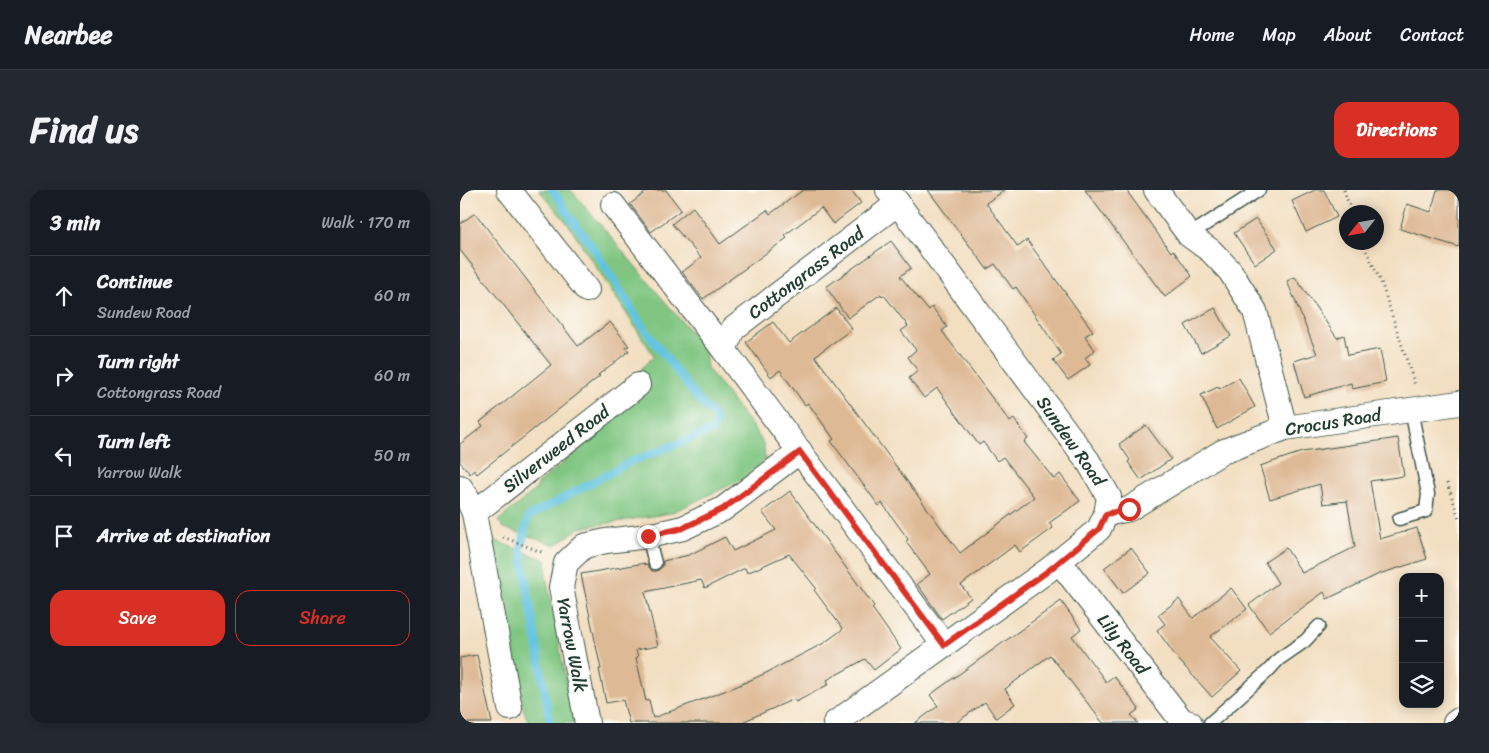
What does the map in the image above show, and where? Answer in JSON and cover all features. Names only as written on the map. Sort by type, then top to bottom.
[{"type":"street","points":[[509,190],[587,290]]},
{"type":"street","points":[[1156,190],[1189,235],[1211,251],[1230,271],[1254,311],[1285,428]]},
{"type":"street","name":"Cottongrass Road","points":[[724,350],[733,329],[893,197]]},
{"type":"street","name":"Sundew Road","points":[[893,197],[1088,461],[1109,497],[1106,514]]},
{"type":"street","points":[[613,205],[724,350],[944,645]]},
{"type":"street","name":"Silverweed Road","points":[[475,520],[638,385]]},
{"type":"street","name":"Crocus Road","points":[[1106,514],[1129,509],[1222,452],[1285,428],[1459,403]]},
{"type":"street","points":[[566,563],[584,546],[606,541],[648,536],[683,528],[723,509],[800,452]]},
{"type":"street","points":[[460,487],[467,497],[475,520],[510,708]]},
{"type":"street","points":[[835,723],[1059,561],[1099,529],[1106,514]]},
{"type":"street","name":"Lily Road","points":[[1059,561],[1182,720],[1190,723]]},
{"type":"street","name":"Yarrow Walk","points":[[566,563],[561,587],[587,723]]},
{"type":"street","points":[[1455,723],[1459,720]]},
{"type":"lane","points":[[1189,235],[1259,190]]},
{"type":"lane","points":[[1399,519],[1426,511],[1428,494],[1417,409]]},
{"type":"lane","points":[[648,536],[655,563]]},
{"type":"lane","points":[[1210,723],[1280,659],[1306,641],[1320,626]]},
{"type":"path","points":[[1344,190],[1349,205]]},
{"type":"path","points":[[1366,250],[1381,282],[1417,409]]},
{"type":"path","points":[[1447,481],[1459,518]]},
{"type":"path","points":[[475,520],[566,563]]},
{"type":"green space","points":[[539,190],[571,190],[705,349],[707,368],[755,430],[764,445],[765,460],[743,479],[671,513],[579,528],[556,545],[504,528],[498,521],[536,489],[539,483],[651,389],[638,372],[654,356],[568,224]]},
{"type":"green space","points":[[493,540],[546,560],[546,576],[574,723],[529,723],[524,711]]},
{"type":"building","points":[[649,190],[666,190],[681,210],[651,232],[630,204]]},
{"type":"building","points":[[803,190],[851,190],[861,203],[833,224],[821,208],[785,235],[787,238],[703,299],[682,272],[701,258],[672,224],[693,207],[720,244],[767,210],[770,214]]},
{"type":"building","points":[[928,190],[1005,190],[986,203],[1018,247],[1027,240],[1093,331],[1085,336],[1095,350],[1085,358],[1090,365],[1068,380],[1053,360],[1061,354],[1016,287],[1013,289],[995,264],[987,269]]},
{"type":"building","points":[[1085,190],[1126,190],[1171,252],[1173,250],[1192,276],[1165,297]]},
{"type":"building","points":[[1315,190],[1324,190],[1337,217],[1306,232],[1292,201]]},
{"type":"building","points":[[1437,190],[1459,190],[1459,247],[1400,229],[1407,204],[1431,212]]},
{"type":"building","points":[[475,213],[578,346],[610,322],[629,346],[626,347],[629,351],[477,474],[474,470],[470,474],[460,462],[460,444],[483,426],[480,422],[551,365],[460,250],[460,224]]},
{"type":"building","points":[[1256,219],[1277,249],[1255,264],[1234,233]]},
{"type":"building","points":[[891,241],[911,268],[900,276],[928,310],[932,307],[947,327],[942,331],[1010,422],[1014,419],[1028,439],[1024,442],[1054,479],[1060,474],[1080,501],[1049,523],[1053,528],[1020,552],[1015,545],[961,585],[971,598],[942,619],[917,584],[930,574],[906,542],[908,539],[882,503],[879,506],[831,441],[834,439],[808,403],[805,405],[780,370],[771,377],[746,342],[773,322],[789,343],[836,308],[852,329],[815,356],[960,553],[1034,497],[1003,457],[997,461],[983,442],[979,445],[937,388],[924,398],[909,378],[918,371],[908,357],[916,350],[901,331],[908,326],[884,295],[882,296],[881,294],[848,318],[826,287]]},
{"type":"building","points":[[1295,277],[1337,338],[1344,335],[1348,355],[1380,349],[1386,382],[1352,389],[1351,383],[1304,397],[1294,361],[1317,354],[1287,281]]},
{"type":"building","points":[[1215,308],[1231,336],[1201,353],[1185,325]]},
{"type":"building","points":[[1239,378],[1255,407],[1217,429],[1201,395],[1218,387],[1219,389]]},
{"type":"building","points":[[1146,425],[1171,459],[1141,480],[1128,462],[1130,460],[1119,444]]},
{"type":"building","points":[[1398,438],[1404,476],[1370,481],[1380,539],[1417,528],[1427,559],[1379,574],[1327,599],[1324,592],[1269,632],[1249,605],[1278,583],[1265,562],[1286,548],[1302,573],[1355,547],[1347,501],[1323,504],[1320,484],[1270,499],[1260,466],[1302,452]]},
{"type":"building","points":[[790,491],[874,606],[872,608],[901,649],[874,670],[865,659],[827,680],[829,684],[796,702],[794,699],[740,723],[629,723],[623,700],[606,703],[599,669],[601,669],[581,574],[645,563],[644,565],[647,564],[652,571],[657,571],[663,566],[663,561],[689,555],[725,537],[733,551],[776,530],[762,512]],"holes":[[[789,554],[816,588],[814,590],[843,629],[824,643],[766,673],[735,687],[653,718],[649,700],[646,701],[636,658],[638,657],[636,650],[658,646],[645,592],[701,580],[705,588],[745,568],[747,573]]]},
{"type":"building","points":[[1131,548],[1150,573],[1123,593],[1104,568]]},
{"type":"building","points":[[1231,588],[1247,609],[1210,637],[1241,671],[1212,697],[1177,658],[1157,630],[1165,624],[1158,615],[1179,599],[1193,618]]},
{"type":"building","points":[[1061,601],[1081,629],[1072,636],[1106,682],[1114,676],[1139,709],[1131,715],[1138,723],[1103,723],[1050,655],[1005,689],[1015,704],[996,718],[985,702],[956,723],[915,723],[938,706],[930,695]]},
{"type":"building","points":[[477,655],[492,723],[460,723],[460,658]]},
{"type":"waterway","points":[[550,723],[521,549],[528,517],[630,462],[713,430],[717,419],[697,398],[641,324],[593,247],[552,190]]},
{"type":"route","points":[[648,536],[683,528],[723,509],[800,452],[944,645],[1048,571],[1099,529],[1106,514],[1129,509]]}]
